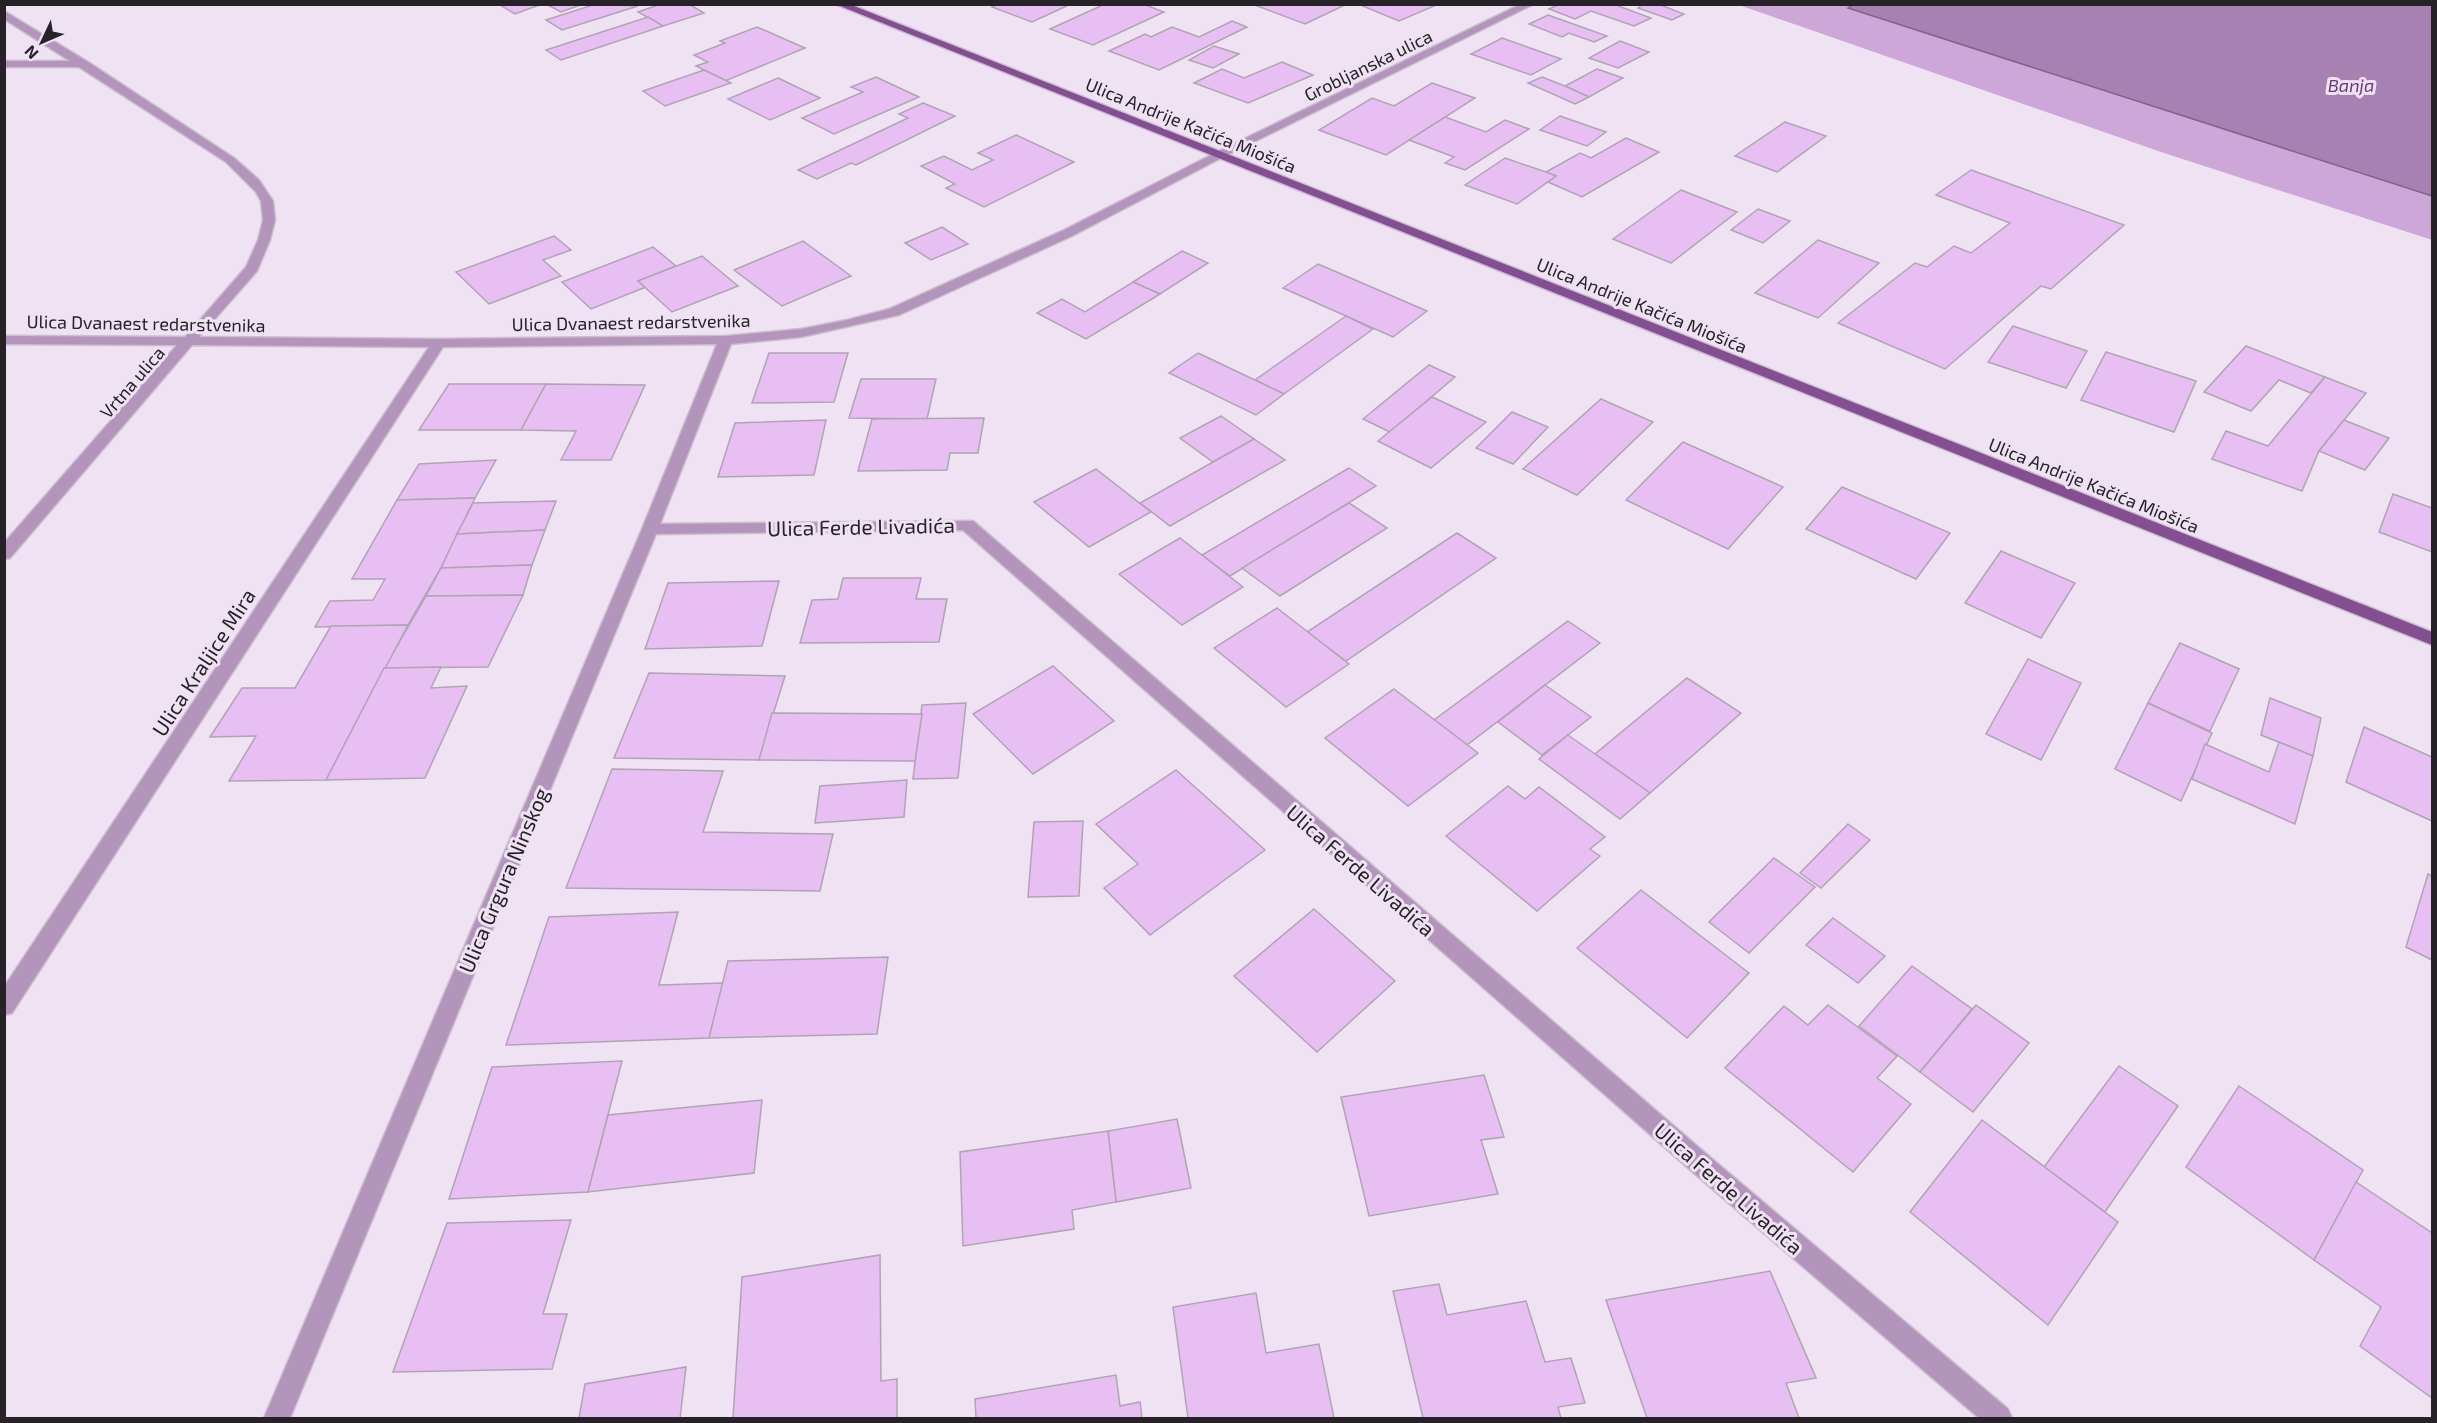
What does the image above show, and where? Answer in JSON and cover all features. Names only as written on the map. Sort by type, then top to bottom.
[{"type":"main road","name":"Ulica Andrije Kačića Miošića","points":[[839,4],[2433,639]]},
{"type":"street","name":"Grobljanska ulica","points":[[1220,155],[1530,4]]},
{"type":"street","name":"Vrtna ulica","points":[[4,14],[230,160],[262,191],[270,216],[263,247],[252,268],[4,554]]},
{"type":"street","points":[[4,64],[84,64]]},
{"type":"street","name":"Ulica Dvanaest redarstvenika","points":[[4,340],[439,343],[726,340],[801,333],[894,312],[1068,233],[1220,155]]},
{"type":"street","name":"Ulica Grgura Ninskog","points":[[277,1419],[650,529],[726,340]]},
{"type":"street","name":"Ulica Kraljice Mira","points":[[4,1006],[439,343]]},
{"type":"street","name":"Ulica Ferde Livadića","points":[[650,529],[967,525],[1676,1143],[1999,1419]]},
{"type":"shaded area","points":[[1739,5],[1854,5],[1848,8],[2432,196],[2432,240],[2161,152]]},
{"type":"water","name":"Banja","points":[[1854,4],[2432,5],[2432,196],[1848,8]]},
{"type":"building","points":[[542,4],[515,14],[500,5]]},
{"type":"building","points":[[546,4],[583,4],[561,12]]},
{"type":"building","points":[[596,4],[638,6],[562,30],[546,20]]},
{"type":"building","points":[[661,4],[689,4],[704,13],[663,26],[638,12]]},
{"type":"building","points":[[999,4],[1071,4],[1032,22],[992,7]]},
{"type":"building","points":[[1105,4],[1143,4],[1164,12],[1093,45],[1050,29]]},
{"type":"building","points":[[1252,4],[1347,4],[1305,24]]},
{"type":"building","points":[[1358,4],[1430,4],[1434,6],[1399,21]]},
{"type":"building","points":[[1560,4],[1613,4],[1651,18],[1634,26],[1591,11],[1575,19],[1549,9]]},
{"type":"building","points":[[1644,4],[1658,4],[1684,14],[1672,20],[1638,8]]},
{"type":"building","points":[[1548,15],[1607,36],[1594,42],[1569,33],[1562,37],[1529,24]]},
{"type":"building","points":[[648,17],[663,26],[561,60],[546,50]]},
{"type":"building","points":[[1232,21],[1247,27],[1159,70],[1109,51],[1145,34],[1151,37],[1172,27],[1199,37]]},
{"type":"building","points":[[757,27],[805,48],[725,81],[696,66],[708,62],[694,55],[725,43],[720,41]]},
{"type":"building","points":[[1502,38],[1561,59],[1531,75],[1471,54]]},
{"type":"building","points":[[1620,41],[1649,52],[1618,68],[1589,58]]},
{"type":"building","points":[[1214,46],[1239,54],[1213,68],[1189,60]]},
{"type":"building","points":[[1282,62],[1313,75],[1248,103],[1194,83],[1222,69],[1244,78]]},
{"type":"building","points":[[1597,69],[1623,78],[1589,97],[1565,86]]},
{"type":"building","points":[[704,70],[731,83],[665,106],[643,91]]},
{"type":"building","points":[[876,77],[919,97],[834,134],[802,118],[863,92],[851,87]]},
{"type":"building","points":[[1542,77],[1589,97],[1575,104],[1528,83]]},
{"type":"building","points":[[778,78],[820,98],[770,120],[728,99]]},
{"type":"building","points":[[1432,83],[1475,98],[1386,155],[1319,130],[1372,98],[1394,106]]},
{"type":"building","points":[[923,103],[955,116],[856,165],[851,163],[817,179],[798,170],[908,118],[899,114]]},
{"type":"building","points":[[1560,116],[1606,132],[1587,146],[1540,130]]},
{"type":"building","points":[[1445,117],[1486,132],[1505,120],[1529,129],[1465,170],[1445,163],[1454,157],[1409,140]]},
{"type":"building","points":[[1785,122],[1826,136],[1777,172],[1735,156]]},
{"type":"building","points":[[1016,135],[1074,162],[984,207],[946,188],[955,184],[921,166],[944,156],[972,170],[993,160],[978,153]]},
{"type":"building","points":[[1626,138],[1659,152],[1582,197],[1548,182],[1556,176],[1546,172],[1580,153],[1591,158]]},
{"type":"building","points":[[1505,158],[1556,176],[1517,204],[1465,185]]},
{"type":"building","points":[[1971,170],[2124,225],[2051,289],[2041,286],[1945,369],[1838,323],[1915,263],[1927,267],[1954,246],[1971,253],[2010,223],[1936,195]]},
{"type":"building","points":[[1681,190],[1737,212],[1671,263],[1613,239]]},
{"type":"building","points":[[1758,209],[1790,221],[1763,243],[1731,230]]},
{"type":"building","points":[[942,227],[968,244],[931,260],[905,243]]},
{"type":"building","points":[[554,236],[571,250],[543,260],[561,276],[489,304],[456,272]]},
{"type":"building","points":[[1818,240],[1879,263],[1818,318],[1755,293]]},
{"type":"building","points":[[803,241],[851,276],[782,306],[734,270]]},
{"type":"building","points":[[653,247],[676,266],[638,281],[646,287],[591,309],[562,282]]},
{"type":"building","points":[[1182,251],[1208,263],[1160,294],[1133,282]]},
{"type":"building","points":[[702,256],[738,286],[672,312],[638,281]]},
{"type":"building","points":[[1318,264],[1427,311],[1393,337],[1283,288]]},
{"type":"building","points":[[1133,282],[1160,294],[1086,339],[1037,313],[1062,299],[1085,312]]},
{"type":"building","points":[[1346,316],[1373,329],[1284,394],[1255,380]]},
{"type":"building","points":[[2013,326],[2087,351],[2066,388],[1988,362]]},
{"type":"building","points":[[2246,346],[2325,377],[2311,393],[2279,380],[2251,411],[2204,392]]},
{"type":"building","points":[[2106,352],[2196,381],[2174,432],[2081,400]]},
{"type":"building","points":[[769,353],[848,353],[834,402],[752,403]]},
{"type":"building","points":[[1198,353],[1284,394],[1256,415],[1169,373]]},
{"type":"building","points":[[1429,365],[1455,377],[1390,432],[1363,419]]},
{"type":"building","points":[[2325,377],[2366,393],[2319,451],[2302,491],[2212,459],[2226,431],[2268,446]]},
{"type":"building","points":[[861,379],[936,379],[927,419],[849,418]]},
{"type":"building","points":[[449,384],[546,384],[521,430],[419,430]]},
{"type":"building","points":[[546,384],[645,385],[611,460],[561,460],[576,431],[521,430]]},
{"type":"building","points":[[1432,397],[1486,422],[1431,468],[1378,441]]},
{"type":"building","points":[[1601,399],[1653,422],[1577,495],[1523,469]]},
{"type":"building","points":[[1512,412],[1548,427],[1513,464],[1476,448]]},
{"type":"building","points":[[1221,416],[1254,439],[1213,462],[1180,438]]},
{"type":"building","points":[[984,418],[978,453],[950,453],[947,470],[858,471],[872,419]]},
{"type":"building","points":[[826,420],[814,475],[718,477],[735,423]]},
{"type":"building","points":[[2344,420],[2389,438],[2365,470],[2319,451]]},
{"type":"building","points":[[1254,439],[1285,460],[1170,526],[1140,503]]},
{"type":"building","points":[[1683,442],[1783,487],[1728,549],[1626,500]]},
{"type":"building","points":[[496,460],[475,498],[397,500],[419,464]]},
{"type":"building","points":[[1349,468],[1376,486],[1230,576],[1202,555]]},
{"type":"building","points":[[1096,469],[1151,512],[1089,547],[1034,502]]},
{"type":"building","points":[[1842,487],[1950,533],[1916,579],[1806,529]]},
{"type":"building","points":[[2393,494],[2432,508],[2432,552],[2379,532]]},
{"type":"building","points":[[475,498],[441,568],[408,625],[315,627],[330,601],[373,600],[385,579],[352,579],[397,500]]},
{"type":"building","points":[[556,501],[545,530],[457,534],[473,503]]},
{"type":"building","points":[[1349,503],[1387,528],[1280,596],[1242,568]]},
{"type":"building","points":[[545,530],[532,565],[441,568],[457,534]]},
{"type":"building","points":[[1457,533],[1496,558],[1346,661],[1307,632]]},
{"type":"building","points":[[1180,538],[1243,587],[1182,625],[1119,574]]},
{"type":"building","points":[[2001,551],[2075,583],[2041,638],[1965,603]]},
{"type":"building","points":[[532,565],[523,595],[426,596],[441,568]]},
{"type":"building","points":[[843,578],[921,578],[916,599],[947,599],[939,642],[800,643],[812,600],[838,599]]},
{"type":"building","points":[[779,581],[762,646],[645,649],[668,583]]},
{"type":"building","points":[[523,595],[488,667],[384,668],[426,596]]},
{"type":"building","points":[[1277,608],[1349,664],[1286,707],[1214,648]]},
{"type":"building","points":[[1568,621],[1600,643],[1467,745],[1434,720]]},
{"type":"building","points":[[408,625],[326,780],[229,781],[256,736],[210,737],[242,688],[295,688],[331,626]]},
{"type":"building","points":[[2180,643],[2239,669],[2210,731],[2148,703]]},
{"type":"building","points":[[2028,659],[2081,683],[2041,760],[1986,734]]},
{"type":"building","points":[[1053,666],[1114,721],[1033,774],[973,714]]},
{"type":"building","points":[[441,667],[431,688],[467,686],[425,778],[326,780],[384,668]]},
{"type":"building","points":[[649,673],[785,676],[759,760],[614,758]]},
{"type":"building","points":[[1687,678],[1741,713],[1650,793],[1595,754]]},
{"type":"building","points":[[1545,685],[1591,717],[1542,755],[1498,722]]},
{"type":"building","points":[[1394,689],[1478,753],[1408,806],[1325,738]]},
{"type":"building","points":[[2270,698],[2321,718],[2313,756],[2261,735]]},
{"type":"building","points":[[966,703],[958,778],[913,779],[922,705]]},
{"type":"building","points":[[2148,703],[2212,733],[2181,801],[2115,769]]},
{"type":"building","points":[[772,713],[922,714],[915,761],[759,760]]},
{"type":"building","points":[[2364,727],[2432,757],[2432,821],[2346,782]]},
{"type":"building","points":[[1568,735],[1650,793],[1620,819],[1539,759]]},
{"type":"building","points":[[2279,742],[2313,756],[2295,824],[2192,779],[2205,744],[2269,772]]},
{"type":"building","points":[[612,769],[723,771],[703,832],[833,834],[820,891],[566,888]]},
{"type":"building","points":[[1176,770],[1265,850],[1150,935],[1104,888],[1138,864],[1096,824]]},
{"type":"building","points":[[907,780],[904,817],[815,823],[820,786]]},
{"type":"building","points":[[1508,786],[1525,799],[1539,787],[1605,837],[1590,849],[1600,856],[1537,911],[1446,836]]},
{"type":"building","points":[[1083,821],[1079,896],[1028,897],[1034,822]]},
{"type":"building","points":[[1848,824],[1870,840],[1821,888],[1800,873]]},
{"type":"building","points":[[1774,858],[1815,887],[1749,953],[1709,922]]},
{"type":"building","points":[[2428,874],[2432,876],[2432,960],[2406,947]]},
{"type":"building","points":[[1641,890],[1749,973],[1687,1038],[1577,948]]},
{"type":"building","points":[[1314,909],[1395,981],[1317,1052],[1234,976]]},
{"type":"building","points":[[678,912],[659,985],[723,983],[709,1038],[506,1045],[549,917]]},
{"type":"building","points":[[1833,918],[1885,956],[1858,983],[1806,945]]},
{"type":"building","points":[[888,957],[877,1034],[709,1038],[728,961]]},
{"type":"building","points":[[1912,966],[1972,1009],[1920,1072],[1859,1026]]},
{"type":"building","points":[[1828,1005],[1897,1056],[1877,1078],[1911,1104],[1853,1172],[1725,1068],[1784,1006],[1808,1025]]},
{"type":"building","points":[[1976,1005],[2029,1043],[1973,1112],[1920,1072]]},
{"type":"building","points":[[622,1061],[588,1192],[449,1199],[492,1067]]},
{"type":"building","points":[[2119,1066],[2178,1106],[2105,1212],[2044,1167]]},
{"type":"building","points":[[1484,1075],[1504,1137],[1481,1140],[1498,1194],[1369,1216],[1341,1097]]},
{"type":"building","points":[[2239,1086],[2363,1170],[2314,1260],[2186,1167]]},
{"type":"building","points":[[762,1100],[754,1173],[588,1192],[608,1115]]},
{"type":"building","points":[[1177,1119],[1191,1188],[1116,1202],[1108,1131]]},
{"type":"building","points":[[1982,1120],[2118,1222],[2048,1325],[1910,1212]]},
{"type":"building","points":[[1108,1131],[1116,1202],[1072,1210],[1074,1229],[963,1246],[960,1152]]},
{"type":"building","points":[[2356,1182],[2432,1233],[2432,1398],[2360,1346],[2381,1307],[2314,1260]]},
{"type":"building","points":[[571,1220],[543,1314],[567,1314],[552,1369],[393,1372],[447,1223]]},
{"type":"building","points":[[880,1255],[881,1381],[897,1379],[897,1418],[733,1418],[742,1277]]},
{"type":"building","points":[[1770,1271],[1816,1378],[1786,1383],[1799,1418],[1647,1418],[1606,1300]]},
{"type":"building","points":[[1439,1284],[1447,1315],[1526,1301],[1545,1362],[1571,1358],[1585,1403],[1558,1407],[1561,1418],[1423,1418],[1393,1291]]},
{"type":"building","points":[[1256,1293],[1266,1353],[1319,1344],[1334,1418],[1188,1418],[1173,1307]]},
{"type":"building","points":[[686,1367],[680,1418],[579,1418],[585,1384]]},
{"type":"building","points":[[1116,1375],[1120,1406],[1140,1402],[1142,1418],[976,1418],[975,1399]]}]
